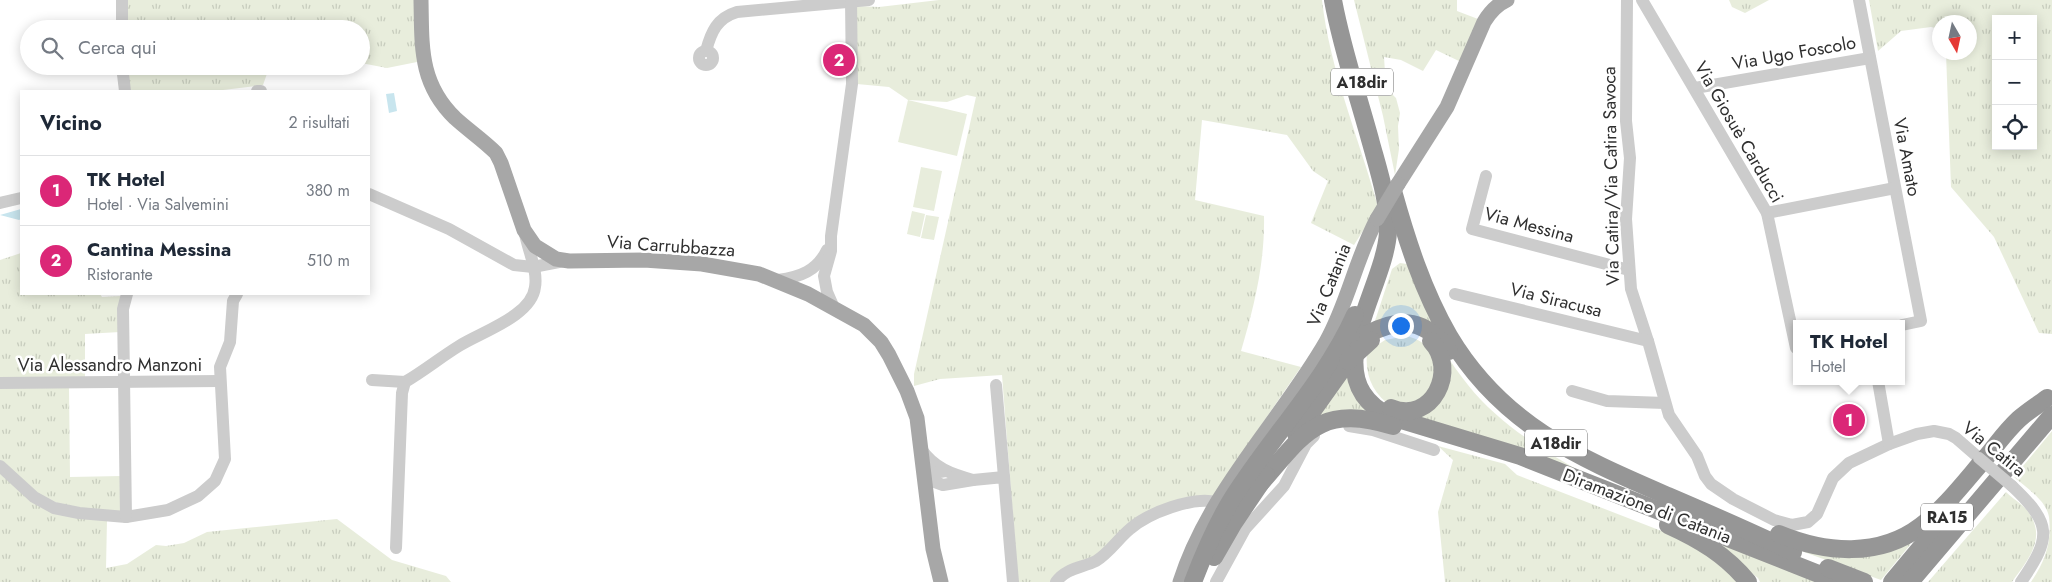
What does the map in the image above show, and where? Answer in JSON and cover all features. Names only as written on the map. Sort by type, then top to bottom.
[{"type":"highway","name":"Diramazione di Catania","points":[[1333,0],[1344,51],[1385,196],[1388,220],[1384,262],[1360,327],[1354,351],[1355,369],[1363,394],[1375,408],[1391,417],[1520,456],[1839,582]]},
{"type":"highway","name":"Diramazione di Catania","points":[[1344,0],[1354,52],[1384,163],[1421,278],[1449,336],[1470,367],[1498,398],[1521,419],[1542,434],[1593,463],[1864,582]]},
{"type":"highway","points":[[1193,582],[1213,533],[1228,506],[1340,344],[1357,310],[1378,250],[1382,233],[1382,208],[1351,90],[1344,51]]},
{"type":"highway","points":[[1370,337],[1400,329],[1417,331],[1428,338],[1438,350],[1443,373],[1440,386],[1432,398],[1420,407],[1408,412],[1394,410],[1386,406],[1371,391],[1363,367],[1366,338],[1388,272],[1394,242],[1393,211],[1384,163]]},
{"type":"highway","points":[[1198,582],[1214,546],[1230,521],[1348,356],[1370,337],[1394,324],[1412,324],[1427,329],[1441,341],[1469,379],[1492,405],[1517,427],[1560,455],[1620,484],[1815,562]]},
{"type":"highway","points":[[1203,582],[1232,524],[1348,356]]},
{"type":"highway","points":[[1542,434],[1564,441],[1615,465],[1791,539],[1823,548],[1861,549],[1891,542],[1920,526],[1955,493],[2019,419],[2050,402]]},
{"type":"highway","name":"RA15","points":[[1910,582],[1980,500],[2050,402]]},
{"type":"highway","name":"RA15","points":[[1892,582],[2050,402]]},
{"type":"highway","points":[[1259,485],[1308,430],[1324,422],[1342,418],[1359,418],[1511,461],[1600,493],[1650,506]]},
{"type":"highway","points":[[1554,470],[1703,542],[1728,560],[1748,582]]},
{"type":"highway","points":[[1921,582],[1951,545],[1980,500]]},
{"type":"main road","points":[[421,0],[422,50],[429,81],[445,107],[496,153],[524,230],[530,240],[534,257]]},
{"type":"main road","name":"Via Catania","points":[[1180,582],[1193,546],[1216,502],[1326,342],[1344,306],[1365,244],[1377,219],[1447,108],[1484,22],[1490,12],[1500,3],[1507,0]]},
{"type":"main road","name":"Via Carrubbazza","points":[[534,257],[569,260],[644,260],[702,264],[746,270],[778,280],[808,294],[864,325],[881,342],[907,391],[917,418],[933,549],[941,582]]},
{"type":"street","points":[[122,0],[122,20]]},
{"type":"street","points":[[706,51],[710,36],[716,25],[728,15],[737,12],[869,0]]},
{"type":"street","name":"Via Catira/Via Catira Savoca","points":[[1627,0],[1626,121],[1630,158],[1626,219],[1633,299],[1648,341],[1669,415],[1697,456],[1704,476],[1711,484]]},
{"type":"street","name":"Via Giosuè Carducci","points":[[1642,0],[1767,213],[1793,331]]},
{"type":"street","name":"Via Amato","points":[[1859,0],[1921,321],[1905,324]]},
{"type":"street","points":[[834,308],[827,292],[824,276],[831,250],[831,236],[852,84],[852,1]]},
{"type":"street","name":"Via Ugo Foscolo","points":[[1695,88],[1870,58]]},
{"type":"street","points":[[123,75],[125,90]]},
{"type":"street","name":"Via Messina","points":[[1486,176],[1472,229],[1629,270]]},
{"type":"street","points":[[1767,213],[1895,188]]},
{"type":"street","points":[[370,194],[449,229],[514,265],[534,257],[536,286],[530,300],[510,318],[459,346],[405,382],[372,380]]},
{"type":"street","points":[[0,203],[20,198]]},
{"type":"street","points":[[778,280],[803,275],[812,270],[826,252],[831,236]]},
{"type":"street","points":[[808,294],[812,270]]},
{"type":"street","points":[[808,294],[824,276]]},
{"type":"street","name":"Via Siracusa","points":[[1455,294],[1648,341]]},
{"type":"street","points":[[126,517],[123,309],[127,295]]},
{"type":"street","points":[[0,466],[34,497],[54,508],[79,513],[126,517],[180,506],[198,496],[215,481],[224,459],[220,367],[230,342],[233,301],[236,295]]},
{"type":"street","name":"Via Alessandro Manzoni","points":[[0,383],[220,381]]},
{"type":"street","points":[[396,548],[402,393],[405,382]]},
{"type":"street","points":[[996,385],[1013,582]]},
{"type":"street","points":[[1879,385],[1889,444]]},
{"type":"street","points":[[1572,391],[1607,401],[1665,403]]},
{"type":"street","points":[[1216,582],[1245,529],[1284,486],[1306,444],[1315,435],[1328,428],[1356,427],[1373,430],[1434,450]]},
{"type":"street","name":"Via Catira","points":[[1711,484],[1733,499],[1774,520],[1792,525],[1808,522],[1816,514],[1833,478],[1849,463],[1889,444],[1926,432],[1942,432],[1956,438],[2032,504],[2040,515],[2045,535],[2044,546],[2039,557],[2021,582]]},
{"type":"street","points":[[921,449],[932,463],[972,480]]},
{"type":"street","points":[[924,478],[933,472],[946,470]]},
{"type":"street","points":[[928,509],[932,496],[943,486],[972,480],[1004,477]]},
{"type":"street","points":[[924,478],[943,486]]},
{"type":"street","points":[[1056,582],[1060,576],[1067,572],[1104,555],[1144,518],[1164,510],[1202,500],[1216,502]]},
{"type":"green space","points":[[126,0],[415,0],[417,62],[387,68],[370,65],[370,20],[126,20]]},
{"type":"green space","points":[[939,0],[1322,0],[1331,53],[1338,79],[1378,207],[1354,245],[1311,223],[1328,181],[1313,171],[1287,135],[1202,120],[1195,200],[1264,216],[1261,268],[1241,351],[1301,367],[1212,497],[1148,512],[1099,554],[1051,582],[1018,582],[1002,375],[940,379],[914,386],[914,374],[976,97],[967,95],[947,102],[908,100],[889,87],[857,84],[857,6],[879,7]]},
{"type":"green space","points":[[1354,0],[1457,0],[1457,11],[1478,19],[1461,62],[1436,50],[1423,71],[1401,60],[1384,57],[1386,88],[1396,98],[1400,113],[1398,126],[1399,149],[1395,175],[1383,116]]},
{"type":"green space","points":[[1729,0],[1769,0],[1745,13],[1732,7]]},
{"type":"green space","points":[[1869,0],[2052,0],[2052,334],[2039,333],[1994,237],[1951,187],[1946,60],[1977,60],[1977,15],[1932,15],[1932,27],[1901,31],[1878,51]]},
{"type":"green space","points":[[128,75],[267,75],[263,85],[223,90],[129,90]]},
{"type":"green space","points":[[908,100],[967,114],[957,156],[898,142]]},
{"type":"green space","points":[[921,167],[942,171],[934,211],[913,207]]},
{"type":"green space","points":[[912,211],[925,214],[920,237],[907,234]]},
{"type":"green space","points":[[926,215],[939,217],[934,240],[921,238]]},
{"type":"green space","points":[[20,253],[20,295],[120,296],[120,332],[85,334],[85,379],[0,379],[0,260]]},
{"type":"green space","points":[[1400,263],[1407,264],[1428,307],[1434,329],[1373,327],[1392,269]]},
{"type":"green space","points":[[1406,336],[1420,341],[1428,348],[1439,371],[1422,402],[1387,403],[1381,398],[1370,380],[1367,367],[1367,352],[1385,340]]},
{"type":"green space","points":[[1443,350],[1468,385],[1497,415],[1530,440],[1601,483],[1409,415],[1421,411]]},
{"type":"green space","points":[[1350,370],[1372,413],[1312,423]]},
{"type":"green space","points":[[0,388],[69,388],[70,477],[121,476],[122,514],[79,511],[39,496],[0,460]]},
{"type":"green space","points":[[2052,431],[2052,582],[2031,582],[2040,567],[2046,551],[2050,526],[2049,517],[2047,510],[2041,502],[2014,477]]},
{"type":"green space","points":[[1438,446],[1505,464],[1517,475],[1677,537],[1700,549],[1740,582],[1445,582],[1438,512],[1453,460]]},
{"type":"green space","points":[[0,472],[31,499],[107,520],[106,568],[127,564],[156,545],[166,546],[184,543],[207,532],[337,519],[392,560],[446,576],[451,582],[0,582]]},
{"type":"green space","points":[[2006,492],[2027,510],[2034,523],[2036,532],[2033,549],[2029,558],[2012,582],[1928,582]]},
{"type":"green space","points":[[1706,537],[1823,582],[1760,582],[1758,578]]},
{"type":"green space","points":[[1777,539],[1814,551],[1909,540],[1910,545],[1881,580],[1804,552]]},
{"type":"water","points":[[394,93],[397,111],[389,113],[386,94]]},
{"type":"water","points":[[20,209],[19,220],[0,215]]},
{"type":"place","name":"Cantina Messina","points":[[839,60]]},
{"type":"place","name":"TK Hotel","points":[[1849,420]]}]
